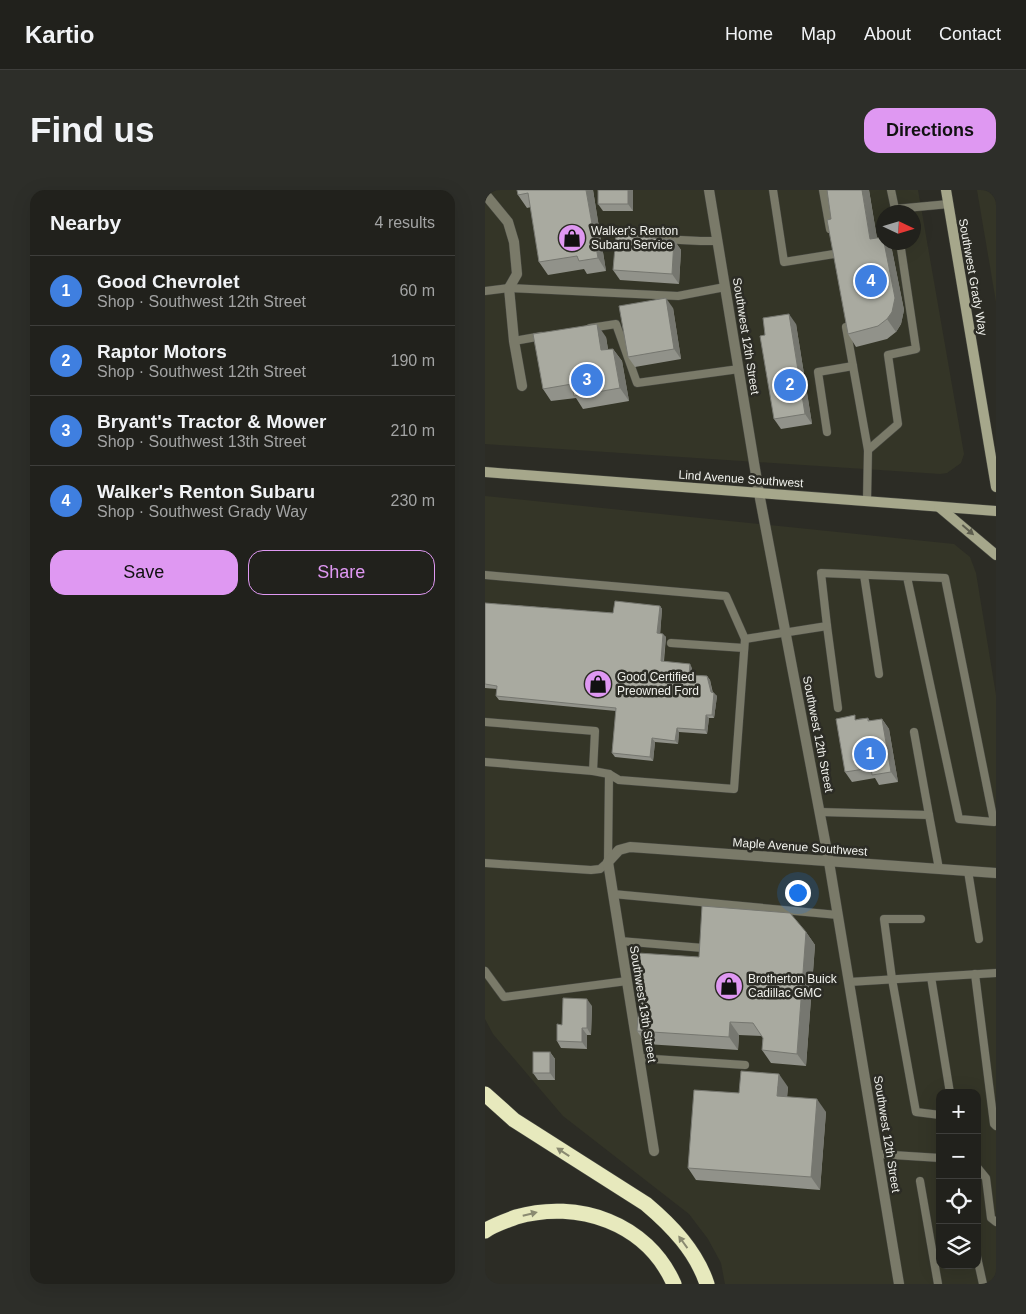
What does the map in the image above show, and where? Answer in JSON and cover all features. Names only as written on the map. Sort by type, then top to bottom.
[{"type":"highway","points":[[485,1094],[514,1120],[646,1204],[666,1221],[684,1241],[704,1274],[707,1284]]},
{"type":"highway","points":[[485,1231],[511,1219],[533,1212],[554,1210],[577,1212],[598,1217],[619,1226],[640,1240],[656,1255],[674,1284]]},
{"type":"main road","name":"Southwest Grady Way","points":[[946,190],[996,487]]},
{"type":"main road","name":"Lind Avenue Southwest","points":[[485,472],[996,511]]},
{"type":"main road","points":[[938,506],[996,555]]},
{"type":"street","points":[[485,190],[485,194],[509,222],[514,242],[517,274],[509,288],[514,340],[522,386]]},
{"type":"street","name":"Southwest 12th Street","points":[[709,190],[759,493],[829,862],[899,1284]]},
{"type":"street","name":"Maple Avenue Southwest","points":[[608,862],[619,850],[630,847],[996,873]]},
{"type":"street","name":"Southwest 13th Street","points":[[608,862],[653,1151]]},
{"type":"lane","points":[[773,190],[784,262],[834,254]]},
{"type":"lane","points":[[823,190],[831,236]]},
{"type":"lane","points":[[891,190],[894,205]]},
{"type":"lane","points":[[921,208],[949,204]]},
{"type":"lane","points":[[607,232],[671,239],[717,241]]},
{"type":"lane","points":[[832,245],[835,263]]},
{"type":"lane","points":[[868,450],[898,424],[888,355],[916,349],[901,250]]},
{"type":"lane","points":[[485,291],[509,288],[678,296],[725,287]]},
{"type":"lane","points":[[845,319],[868,450],[867,501]]},
{"type":"lane","points":[[579,330],[617,324],[637,383],[739,369]]},
{"type":"lane","points":[[514,340],[551,335]]},
{"type":"lane","points":[[827,432],[817,372],[853,366]]},
{"type":"lane","points":[[838,708],[821,574],[945,578],[993,822],[959,819],[907,577]]},
{"type":"lane","points":[[485,575],[727,596],[744,643],[734,789],[619,780],[609,774],[593,771],[485,762]]},
{"type":"lane","points":[[864,575],[879,674]]},
{"type":"lane","points":[[671,643],[744,643],[827,626]]},
{"type":"lane","points":[[485,722],[595,731],[593,771]]},
{"type":"lane","points":[[914,732],[939,869]]},
{"type":"lane","points":[[485,863],[600,869],[608,862],[609,774]]},
{"type":"lane","points":[[820,812],[929,815]]},
{"type":"lane","points":[[968,871],[979,938]]},
{"type":"lane","points":[[613,894],[838,915]]},
{"type":"lane","points":[[921,919],[885,919],[892,979],[916,1112],[936,1115]]},
{"type":"lane","points":[[620,941],[703,948]]},
{"type":"lane","points":[[485,971],[504,996],[627,981]]},
{"type":"lane","points":[[849,982],[996,973]]},
{"type":"lane","points":[[975,974],[994,1124],[996,1126]]},
{"type":"lane","points":[[931,977],[949,1089]]},
{"type":"lane","points":[[639,1058],[745,1065]]},
{"type":"lane","points":[[877,1154],[936,1158]]},
{"type":"lane","points":[[981,1172],[986,1178],[991,1218],[996,1222]]},
{"type":"lane","points":[[920,1181],[938,1284]]},
{"type":"lane","points":[[980,1269],[983,1284]]},
{"type":"shaded area","points":[[485,190],[918,190],[921,205],[876,205],[876,250],[921,250],[921,207],[964,454],[961,463],[947,473],[485,444]]},
{"type":"shaded area","points":[[977,190],[996,190],[996,302]]},
{"type":"shaded area","points":[[485,496],[954,544],[970,557],[976,573],[996,695],[996,1284],[725,1284],[721,1263],[708,1239],[689,1214],[563,1116],[493,1034],[485,1019]]},
{"type":"building","name":"Walker's Renton Subaru Service","points":[[517,190],[586,190],[598,258],[579,261],[577,256],[539,262],[528,193],[518,195]]},
{"type":"building","points":[[598,190],[628,190],[628,204],[598,204]]},
{"type":"building","points":[[827,190],[862,190],[870,239],[876,238],[876,250],[886,250],[895,298],[892,312],[878,326],[848,334],[827,220],[831,219]]},
{"type":"building","points":[[616,235],[674,240],[672,274],[613,270]]},
{"type":"building","points":[[666,298],[674,349],[628,357],[619,306]]},
{"type":"building","points":[[789,314],[805,414],[774,419],[760,336],[765,335],[763,318]]},
{"type":"building","points":[[597,324],[601,350],[613,349],[620,388],[574,396],[572,384],[543,389],[533,334]]},
{"type":"building","name":"Good Certified Preowned Ford","points":[[615,601],[660,606],[657,633],[663,634],[661,661],[690,664],[689,675],[707,676],[711,692],[714,693],[712,715],[706,715],[705,730],[677,728],[675,741],[652,738],[650,757],[612,753],[616,708],[496,696],[497,686],[485,684],[485,603],[613,613]]},
{"type":"building","points":[[855,715],[855,720],[868,718],[868,721],[882,719],[891,772],[872,775],[871,768],[845,772],[836,719]]},
{"type":"building","name":"Brotherton Buick Cadillac GMC","points":[[702,906],[790,913],[806,932],[797,1054],[762,1050],[763,1038],[753,1023],[730,1022],[729,1037],[637,1031],[640,990],[635,989],[638,953],[699,957]]},
{"type":"building","points":[[563,998],[587,999],[587,1028],[582,1028],[582,1042],[557,1041],[557,1024],[562,1025]]},
{"type":"building","points":[[533,1052],[550,1052],[550,1073],[533,1073]]},
{"type":"building","points":[[741,1071],[779,1074],[777,1096],[817,1099],[811,1177],[688,1168],[694,1090],[739,1093]]},
{"type":"place","name":"Walker's Renton Subaru Service","points":[[572,238]]},
{"type":"place","name":"Walker's Renton Subaru","points":[[871,281]]},
{"type":"place","name":"Bryant's Tractor & Mower","points":[[587,380]]},
{"type":"place","name":"Raptor Motors","points":[[790,385]]},
{"type":"place","name":"Good Certified Preowned Ford","points":[[598,684]]},
{"type":"place","name":"Good Chevrolet","points":[[870,754]]},
{"type":"place","name":"Brotherton Buick Cadillac GMC","points":[[729,986]]}]
